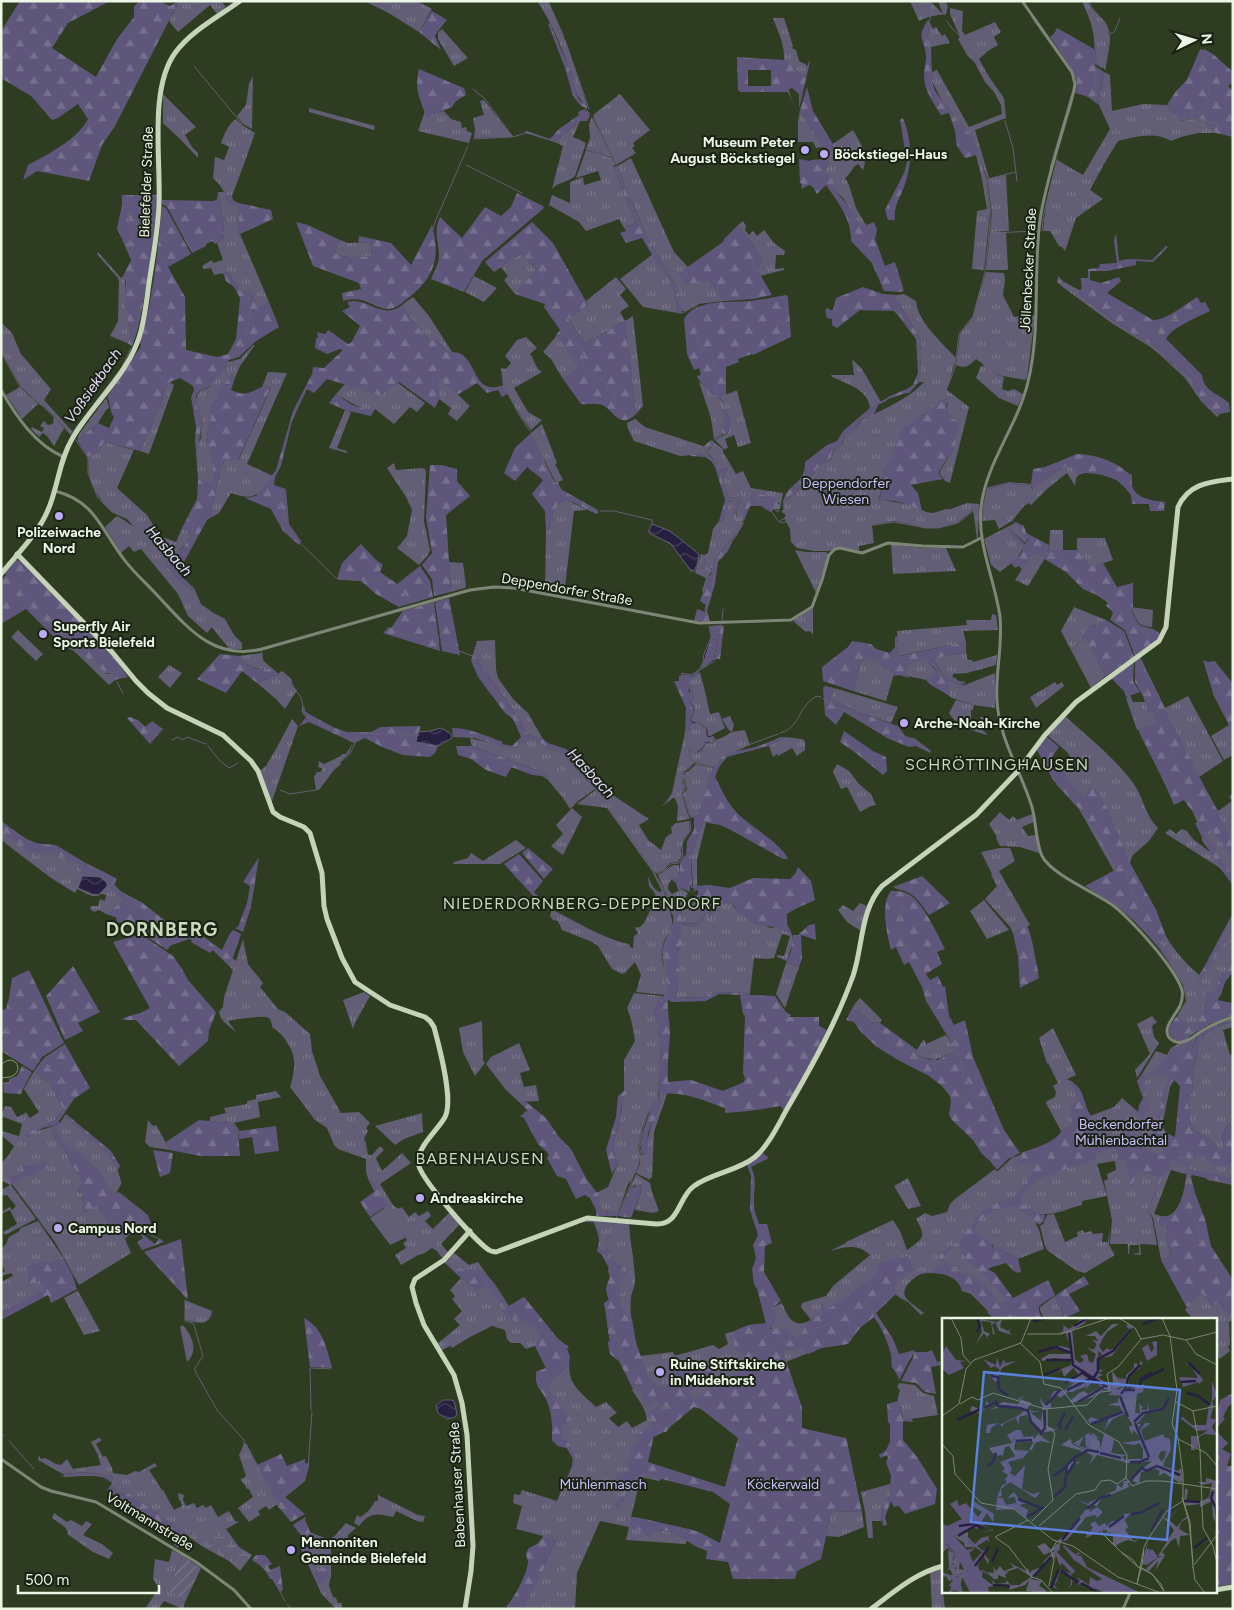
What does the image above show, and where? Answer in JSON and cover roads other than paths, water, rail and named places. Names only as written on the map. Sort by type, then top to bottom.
[{"type":"main road","name":"Bielefelder Straße","points":[[1,574],[43,520],[49,508],[64,457],[73,437],[126,366],[141,332],[158,220],[159,107],[161,86],[165,73],[174,55],[186,41],[240,1]]},
{"type":"main road","points":[[17,554],[106,645],[148,694],[165,707],[223,735],[251,761],[258,771],[274,814],[304,827],[310,832],[322,873],[324,906],[327,919],[353,980],[358,986],[384,1002],[425,1017],[433,1026],[447,1085],[449,1104],[445,1117],[420,1153],[418,1164],[424,1178],[470,1231],[488,1249],[496,1252],[582,1219],[594,1218],[666,1223],[674,1216],[683,1198],[693,1186],[741,1166],[761,1151],[784,1115],[823,1046],[852,976],[869,907],[874,896],[887,882],[973,818],[1018,771],[1045,735],[1081,697],[1161,638],[1166,627],[1178,507],[1184,497],[1196,486],[1233,479]]},
{"type":"main road","name":"Babenhauser Straße","points":[[465,1609],[473,1550],[467,1435],[460,1394],[451,1370],[427,1330],[412,1287],[414,1280],[444,1260],[470,1231]]},
{"type":"main road","points":[[871,1609],[911,1580],[942,1566]]},
{"type":"main road","points":[[1216,1590],[1233,1587]]},
{"type":"street","name":"Jöllenbecker Straße","points":[[1022,1],[1072,72],[1075,84],[1043,204],[1039,236],[1036,329],[1028,382],[1019,411],[984,491],[980,518],[982,538],[1001,625],[997,678],[998,709],[1006,742],[1032,807],[1040,849],[1045,860],[1066,877],[1116,908],[1154,947],[1178,982],[1182,990],[1182,999],[1168,1026],[1169,1038],[1182,1042],[1214,1024],[1233,1017]]},
{"type":"street","points":[[1,390],[22,422],[34,436],[46,447],[64,457]]},
{"type":"street","name":"Deppendorfer Straße","points":[[54,492],[72,497],[89,510],[133,570],[197,635],[213,646],[239,652],[261,650],[458,593],[494,587],[523,590],[702,624],[791,620],[812,607],[830,552],[834,550],[840,548],[862,553],[888,543],[963,547],[982,538]]},
{"type":"street","name":"Voltmannstraße","points":[[1,1459],[42,1488],[96,1502],[196,1562],[232,1588],[251,1609]]},
{"type":"street","points":[[1123,1609],[1131,1592]]},
{"type":"water","points":[[652,524],[670,531],[699,554],[694,571],[691,571],[671,544],[649,533]]},
{"type":"water","points":[[721,625],[714,662],[692,674],[700,669],[703,662],[711,637],[709,626],[712,636],[702,668],[713,660]]},
{"type":"water","points":[[681,674],[690,675],[682,675],[689,684],[690,696],[689,685],[684,681]]},
{"type":"water","points":[[690,696],[695,709],[691,720],[697,721],[708,729],[708,735],[714,737],[715,739],[712,744],[706,743],[702,751],[697,753],[695,752],[701,750],[705,742],[712,743],[714,738],[707,737],[706,729],[697,722],[694,724],[690,721],[693,710],[689,699]]},
{"type":"water","points":[[441,728],[451,734],[452,738],[438,746],[416,742],[418,732]]},
{"type":"water","points":[[690,748],[693,750],[691,749],[689,752],[695,762],[689,769],[684,771],[683,781],[686,787],[682,794],[689,819],[681,794],[685,786],[682,781],[683,771],[694,762],[688,752]]},
{"type":"water","points":[[82,876],[100,877],[107,883],[107,886],[99,895],[91,894],[78,888]]},
{"type":"water","points":[[443,1400],[454,1401],[457,1414],[455,1417],[447,1419],[438,1413],[436,1406]]},
{"type":"waterway","points":[[548,1],[564,37]]},
{"type":"waterway","points":[[942,1],[946,12],[945,15]]},
{"type":"waterway","points":[[1089,1],[1093,9],[1107,25],[1109,31],[1105,70]]},
{"type":"waterway","points":[[932,13],[925,35],[929,48],[929,71],[933,89],[952,116],[969,133]]},
{"type":"waterway","points":[[1032,18],[1071,73]]},
{"type":"waterway","points":[[1110,34],[1115,31],[1120,18]]},
{"type":"waterway","points":[[782,511],[784,511],[786,499],[815,473],[818,467],[831,460],[832,453],[843,444],[844,435],[851,434],[863,418],[873,417],[876,413],[887,415],[948,386],[955,367],[959,334],[973,316],[985,272],[991,213],[986,179],[975,139],[970,133],[971,128],[1004,115],[1000,99],[995,90],[985,78],[979,64],[968,52],[962,38],[952,29],[947,21]]},
{"type":"waterway","points":[[565,40],[589,109]]},
{"type":"waterway","points":[[1042,231],[1043,218],[1051,222],[1068,203],[1110,132],[1113,130],[1116,132],[1120,131],[1153,120],[1163,121],[1190,118],[1192,112],[1202,112],[1205,110],[1209,89],[1202,67],[1204,59],[1209,54]]},
{"type":"waterway","points":[[1096,64],[1102,68]]},
{"type":"waterway","points":[[194,66],[242,124]]},
{"type":"waterway","points":[[1095,101],[1096,67]]},
{"type":"waterway","points":[[1074,73],[1077,81],[1075,93]]},
{"type":"waterway","points":[[473,89],[485,99],[513,137],[528,132],[582,151],[584,149],[582,142],[578,139]]},
{"type":"waterway","points":[[1050,168],[1071,96]]},
{"type":"waterway","points":[[594,118],[615,165]]},
{"type":"waterway","points":[[1191,118],[1205,120],[1233,129]]},
{"type":"waterway","points":[[1005,121],[1013,148],[1017,181]]},
{"type":"waterway","points":[[474,139],[512,137]]},
{"type":"waterway","points":[[433,229],[468,146]]},
{"type":"waterway","points":[[586,149],[611,158]]},
{"type":"waterway","points":[[1043,217],[1057,159]]},
{"type":"waterway","points":[[466,165],[522,193]]},
{"type":"waterway","points":[[617,168],[619,175]]},
{"type":"waterway","points":[[988,179],[1015,172]]},
{"type":"waterway","points":[[620,178],[629,199]]},
{"type":"waterway","name":"Voßsiekbach","points":[[127,199],[129,205],[127,207],[131,214],[129,217],[132,235],[129,244],[134,257],[126,287],[126,309],[132,345]]},
{"type":"waterway","points":[[630,202],[648,244]]},
{"type":"waterway","points":[[504,217],[510,228],[509,236]]},
{"type":"waterway","name":"Voßsiekbach","points":[[133,235],[137,228],[136,220]]},
{"type":"waterway","points":[[990,233],[1037,231]]},
{"type":"waterway","points":[[229,239],[236,264],[248,291],[250,315],[246,337],[230,359]]},
{"type":"waterway","points":[[513,241],[522,244],[531,258],[543,269],[544,275],[541,279],[544,284]]},
{"type":"waterway","points":[[650,247],[660,259],[666,274],[679,292],[679,304]]},
{"type":"waterway","points":[[1081,279],[1083,279],[1082,288],[1097,299],[1124,313]]},
{"type":"waterway","points":[[544,288],[547,299],[555,313],[575,339]]},
{"type":"waterway","points":[[902,299],[929,339],[925,381]]},
{"type":"waterway","points":[[916,304],[920,319],[939,341],[932,377]]},
{"type":"waterway","points":[[680,308],[682,313],[698,305]]},
{"type":"waterway","points":[[700,307],[707,318],[708,324],[703,329],[698,329],[697,337],[703,348],[712,352],[716,395],[725,417],[721,430],[722,435],[714,440]]},
{"type":"waterway","points":[[1137,323],[1158,337],[1159,326],[1173,319],[1183,320],[1200,309]]},
{"type":"waterway","points":[[895,311],[919,342],[918,383]]},
{"type":"waterway","points":[[1158,337],[1160,343],[1172,356],[1188,368],[1206,397],[1224,404]]},
{"type":"waterway","points":[[576,344],[583,348],[581,353],[584,354],[583,366],[601,378],[608,386],[607,391],[612,392],[616,396],[615,404],[624,414],[629,414],[632,417]]},
{"type":"waterway","name":"Voßsiekbach","points":[[94,404],[122,367],[131,348]]},
{"type":"waterway","points":[[1,352],[20,387],[27,395],[44,407],[72,436]]},
{"type":"waterway","points":[[456,353],[463,361],[467,371],[484,387],[496,388],[504,386],[519,415],[530,431]]},
{"type":"waterway","points":[[165,563],[172,553],[178,552],[190,538],[195,519],[203,509],[203,482],[212,482],[213,469],[211,457],[201,437],[203,421],[197,401],[200,392],[216,379],[225,369],[228,362]]},
{"type":"waterway","points":[[191,376],[201,390]]},
{"type":"waterway","name":"Voßsiekbach","points":[[71,434],[84,417]]},
{"type":"waterway","points":[[635,419],[644,428],[677,440],[677,442]]},
{"type":"waterway","points":[[532,433],[556,491],[566,494],[595,511]]},
{"type":"waterway","name":"Hasbach","points":[[75,439],[88,458],[88,473],[98,498],[112,512],[126,517],[175,577],[191,591],[192,609],[212,627],[230,649]]},
{"type":"waterway","points":[[713,441],[707,448],[706,453],[717,465],[728,499],[735,500]]},
{"type":"waterway","points":[[678,443],[706,450]]},
{"type":"waterway","points":[[887,471],[896,444]]},
{"type":"waterway","points":[[268,489],[275,496],[275,503],[283,509],[289,532],[336,578]]},
{"type":"waterway","points":[[281,490],[281,506]]},
{"type":"waterway","points":[[708,621],[705,609],[712,590],[716,563],[732,540],[736,530],[736,522],[732,515],[737,503],[736,499],[739,497],[745,503],[755,496],[759,497],[760,499],[771,501],[776,511],[779,511]]},
{"type":"waterway","points":[[759,498],[756,501],[770,504],[772,512],[779,522]]},
{"type":"waterway","points":[[774,506],[777,506],[778,511]]},
{"type":"waterway","points":[[780,522],[783,523],[793,519],[799,522],[798,529],[800,530],[826,532],[860,521],[861,527],[894,522],[926,528],[938,528],[958,523],[977,510]]},
{"type":"waterway","points":[[984,510],[1000,513],[1012,520]]},
{"type":"waterway","points":[[600,511],[614,511],[652,520],[652,524]]},
{"type":"waterway","points":[[780,521],[789,516],[784,511]]},
{"type":"waterway","points":[[1014,522],[1019,526],[1027,542]]},
{"type":"waterway","points":[[1037,546],[1042,547],[1049,555],[1061,557],[1075,571],[1086,587],[1114,606],[1141,630],[1151,635]]},
{"type":"waterway","points":[[702,566],[713,571]]},
{"type":"waterway","points":[[5,577],[16,582],[30,605]]},
{"type":"waterway","points":[[338,579],[365,581],[384,579],[393,581],[405,594],[409,602]]},
{"type":"waterway","points":[[9,592],[14,591],[17,597],[25,600]]},
{"type":"waterway","points":[[31,607],[87,659],[95,660],[104,672],[112,672],[115,680]]},
{"type":"waterway","points":[[391,629],[406,635],[439,643],[438,635],[427,627],[414,609]]},
{"type":"waterway","points":[[722,621],[723,609]]},
{"type":"waterway","points":[[441,643],[453,646],[459,651],[473,656],[478,669],[501,699],[508,713],[515,717],[522,735],[527,740]]},
{"type":"waterway","points":[[859,658],[854,647],[873,648],[883,652],[882,656]]},
{"type":"waterway","name":"Hasbach","points":[[261,649],[263,661],[278,674],[283,672],[291,679],[294,688],[301,698],[302,712],[305,716],[356,742],[360,733],[419,735]]},
{"type":"waterway","points":[[823,668],[838,657],[840,659],[855,653]]},
{"type":"waterway","points":[[830,682],[853,662],[865,659],[882,661],[882,657],[899,659],[901,663],[925,658],[934,665],[941,675],[959,682],[965,682]]},
{"type":"waterway","points":[[1206,666],[1233,709]]},
{"type":"waterway","points":[[117,682],[123,693]]},
{"type":"waterway","points":[[1146,686],[1148,701],[1156,710],[1171,749],[1171,754],[1184,778],[1186,788],[1202,809],[1206,823],[1220,839],[1233,862]]},
{"type":"waterway","points":[[780,733],[793,725],[810,701],[817,696],[821,697]]},
{"type":"waterway","points":[[823,699],[834,706],[871,722],[881,729],[889,729],[918,742],[930,751]]},
{"type":"waterway","points":[[137,721],[158,736]]},
{"type":"waterway","points":[[695,763],[713,767],[724,754],[778,734]]},
{"type":"waterway","name":"Hasbach","points":[[454,735],[475,737],[507,749],[514,748],[529,739],[537,741],[550,750],[551,748],[564,755],[584,774],[654,871],[658,873],[666,896],[672,900],[671,913],[675,917],[675,922],[664,949],[665,976],[668,986],[666,994]]},
{"type":"waterway","points":[[172,740],[178,737],[183,740],[187,737],[206,744]]},
{"type":"waterway","points":[[714,741],[720,739]]},
{"type":"waterway","points":[[842,741],[864,754],[885,771]]},
{"type":"waterway","points":[[319,786],[329,771],[350,754],[355,743]]},
{"type":"waterway","points":[[208,746],[220,761],[229,768],[238,763]]},
{"type":"waterway","points":[[458,747],[544,776],[553,784],[570,806],[595,788]]},
{"type":"waterway","points":[[513,764],[514,748]]},
{"type":"waterway","points":[[265,778],[274,786]]},
{"type":"waterway","points":[[1063,782],[1072,793],[1089,807],[1121,868],[1127,873],[1128,882],[1134,897],[1137,897],[1136,900],[1160,943],[1172,960],[1176,959],[1198,983]]},
{"type":"waterway","points":[[280,790],[290,794],[316,790]]},
{"type":"waterway","points":[[658,873],[665,870],[671,864],[679,863],[683,855],[682,845],[691,830],[690,821]]},
{"type":"waterway","points":[[1,829],[31,853],[53,852],[81,866],[85,872],[102,877],[110,885]]},
{"type":"waterway","points":[[1206,838],[1233,877]]},
{"type":"waterway","points":[[31,853],[81,878]]},
{"type":"waterway","points":[[111,886],[117,895],[131,905],[136,904],[176,936],[192,936]]},
{"type":"waterway","points":[[889,897],[892,907],[899,916]]},
{"type":"waterway","points":[[904,905],[898,924],[899,934],[903,936],[905,949],[928,984],[928,995],[955,1041],[955,1052],[960,1055],[963,1076],[969,1082],[971,1089],[978,1098],[999,1144],[1011,1156]]},
{"type":"waterway","points":[[901,915],[911,909]]},
{"type":"waterway","points":[[1221,942],[1233,918]]},
{"type":"waterway","points":[[1026,929],[1029,935],[1027,944],[1031,952],[1035,976]]},
{"type":"waterway","points":[[193,936],[218,952],[241,976],[253,984],[291,1029],[303,1055],[299,1067],[297,1089],[316,1115],[321,1118],[323,1117]]},
{"type":"waterway","points":[[1205,992],[1196,986],[1212,963],[1221,943],[1233,942]]},
{"type":"waterway","points":[[1186,1039],[1202,1014],[1209,979],[1216,969],[1225,974],[1233,962]]},
{"type":"waterway","points":[[640,1162],[641,1153],[639,1146],[641,1135],[647,1115],[654,1101],[649,1095],[635,1094],[631,1090],[631,1085],[634,1082],[634,1063],[640,1046],[657,1034],[657,1022],[652,1019],[656,1001],[663,1000],[665,997]]},
{"type":"waterway","points":[[868,1023],[871,1027],[885,1034],[892,1044],[912,1056],[934,1064]]},
{"type":"waterway","points":[[1,1025],[8,1032]]},
{"type":"waterway","points":[[5,1038],[11,1050],[38,1061],[53,1071],[61,1080],[68,1102],[62,1115]]},
{"type":"waterway","points":[[1142,1124],[1146,1103],[1143,1082],[1163,1066],[1169,1052],[1185,1047],[1187,1043]]},
{"type":"waterway","points":[[2,1053],[10,1049]]},
{"type":"waterway","points":[[936,1063],[950,1062],[961,1068]]},
{"type":"waterway","points":[[450,1093],[450,1099]]},
{"type":"waterway","points":[[524,1112],[532,1115],[536,1120]]},
{"type":"waterway","points":[[326,1116],[342,1116],[353,1126]]},
{"type":"waterway","points":[[64,1117],[68,1117],[82,1131],[84,1136],[101,1146],[108,1153],[116,1166],[121,1183],[116,1193]]},
{"type":"waterway","points":[[321,1119],[330,1126],[341,1143]]},
{"type":"waterway","points":[[976,1199],[987,1186],[1024,1163],[1040,1165],[1079,1148],[1093,1147],[1142,1124]]},
{"type":"waterway","points":[[1143,1124],[1156,1131]]},
{"type":"waterway","points":[[58,1127],[55,1131],[98,1170],[115,1195],[141,1214],[147,1233],[163,1241]]},
{"type":"waterway","points":[[1160,1132],[1166,1139],[1194,1150],[1191,1161],[1187,1164],[1190,1188],[1183,1203],[1199,1227],[1200,1243]]},
{"type":"waterway","points":[[365,1141],[368,1156]]},
{"type":"waterway","points":[[551,1142],[571,1167],[584,1191],[593,1197]]},
{"type":"waterway","points":[[342,1145],[344,1148],[368,1157]]},
{"type":"waterway","points":[[1013,1157],[1014,1169]]},
{"type":"waterway","points":[[369,1158],[369,1170],[372,1178],[408,1236],[418,1236],[435,1248],[443,1258]]},
{"type":"waterway","points":[[1191,1161],[1233,1175]]},
{"type":"waterway","points":[[623,1202],[633,1197],[639,1179]]},
{"type":"waterway","points":[[616,1219],[632,1181]]},
{"type":"waterway","points":[[596,1198],[599,1200],[601,1212],[617,1214]]},
{"type":"waterway","points":[[927,1263],[961,1240],[975,1201]]},
{"type":"waterway","points":[[615,1223],[606,1242],[609,1249],[606,1253],[613,1261],[618,1263],[618,1269],[623,1269],[622,1278],[617,1280],[617,1294],[620,1305],[611,1316],[613,1319],[611,1332],[622,1345],[620,1350],[622,1359],[636,1372],[635,1380],[638,1381],[636,1388],[642,1389],[642,1403],[648,1403],[655,1399],[659,1406]]},
{"type":"waterway","points":[[170,1244],[178,1250],[185,1297]]},
{"type":"waterway","points":[[937,1256],[944,1263],[982,1284],[998,1305],[1019,1318]]},
{"type":"waterway","points":[[446,1261],[454,1268],[482,1276],[497,1295],[506,1312],[521,1322],[547,1333],[563,1356],[563,1364],[544,1386],[547,1393],[558,1404],[588,1444],[598,1479],[596,1482],[597,1486],[581,1498],[597,1511],[595,1513],[584,1513],[575,1524],[570,1524],[568,1527],[581,1543],[576,1549],[575,1560],[570,1566],[568,1583],[554,1604],[544,1609]]},
{"type":"waterway","points":[[598,1475],[609,1474],[614,1478],[629,1469],[626,1462],[627,1459],[634,1457],[631,1445],[636,1444],[639,1439],[636,1433],[650,1428],[649,1411],[659,1407],[672,1407],[682,1398],[685,1399],[685,1388],[700,1378],[700,1376],[721,1373],[731,1374],[741,1370],[752,1355],[783,1341],[800,1340],[812,1329],[828,1324],[851,1312],[900,1277],[926,1264]]},
{"type":"waterway","points":[[185,1300],[185,1321],[193,1323],[203,1356],[195,1371],[217,1410],[244,1440],[242,1460],[246,1473],[272,1507],[277,1504],[281,1506],[293,1520]]},
{"type":"waterway","points":[[866,1303],[888,1332],[903,1371]]},
{"type":"waterway","points":[[311,1410],[310,1368],[331,1369]]},
{"type":"waterway","points":[[277,1503],[304,1481],[308,1468],[312,1412]]},
{"type":"waterway","points":[[1,1433],[4,1436]]},
{"type":"waterway","points":[[9,1441],[34,1469]]},
{"type":"waterway","points":[[62,1476],[103,1475],[109,1477],[116,1484],[187,1534],[205,1539],[215,1536],[224,1537],[228,1540],[226,1547],[229,1550],[239,1557],[248,1557]]},
{"type":"waterway","points":[[296,1524],[306,1536],[312,1551],[305,1556],[322,1594],[337,1609]]},
{"type":"waterway","points":[[254,1560],[269,1573],[285,1601]]},
{"type":"waterway","points":[[1216,1560],[1231,1567],[1233,1572]]},
{"type":"waterway","points":[[287,1604],[291,1609]]},
{"type":"tram line","points":[[1,1065],[5,1061],[10,1060],[16,1062],[18,1069],[13,1076],[1,1078]]},
{"type":"place","name":"Museum Peter August Böckstiegel","points":[[805,150]]},
{"type":"place","name":"Böckstiegel-Haus","points":[[824,154]]},
{"type":"place","name":"Polizeiwache Nord","points":[[59,516]]},
{"type":"place","name":"Superfly Air Sports Bielefeld","points":[[43,634]]},
{"type":"place","name":"Arche-Noah-Kirche","points":[[904,723]]},
{"type":"place","name":"Andreaskirche","points":[[420,1198]]},
{"type":"place","name":"Campus Nord","points":[[58,1228]]},
{"type":"place","name":"Ruine Stiftskirche in Müdehorst","points":[[660,1372]]},
{"type":"place","name":"Mennoniten Gemeinde Bielefeld","points":[[291,1550]]},
{"type":"district","name":"SCHRÖTTINGHAUSEN","points":[[997,764]]},
{"type":"district","name":"NIEDERDORNBERG-DEPPENDORF","points":[[582,903]]},
{"type":"district","name":"DORNBERG","points":[[162,929]]},
{"type":"district","name":"BABENHAUSEN","points":[[480,1158]]},
{"type":"park label","name":"Deppendorfer Wiesen","points":[[846,492]]},
{"type":"park label","name":"Beckendorfer Mühlenbachtal","points":[[1121,1132]]},
{"type":"park label","name":"Mühlenmasch","points":[[603,1484]]},
{"type":"park label","name":"Köckerwald","points":[[783,1484]]}]
